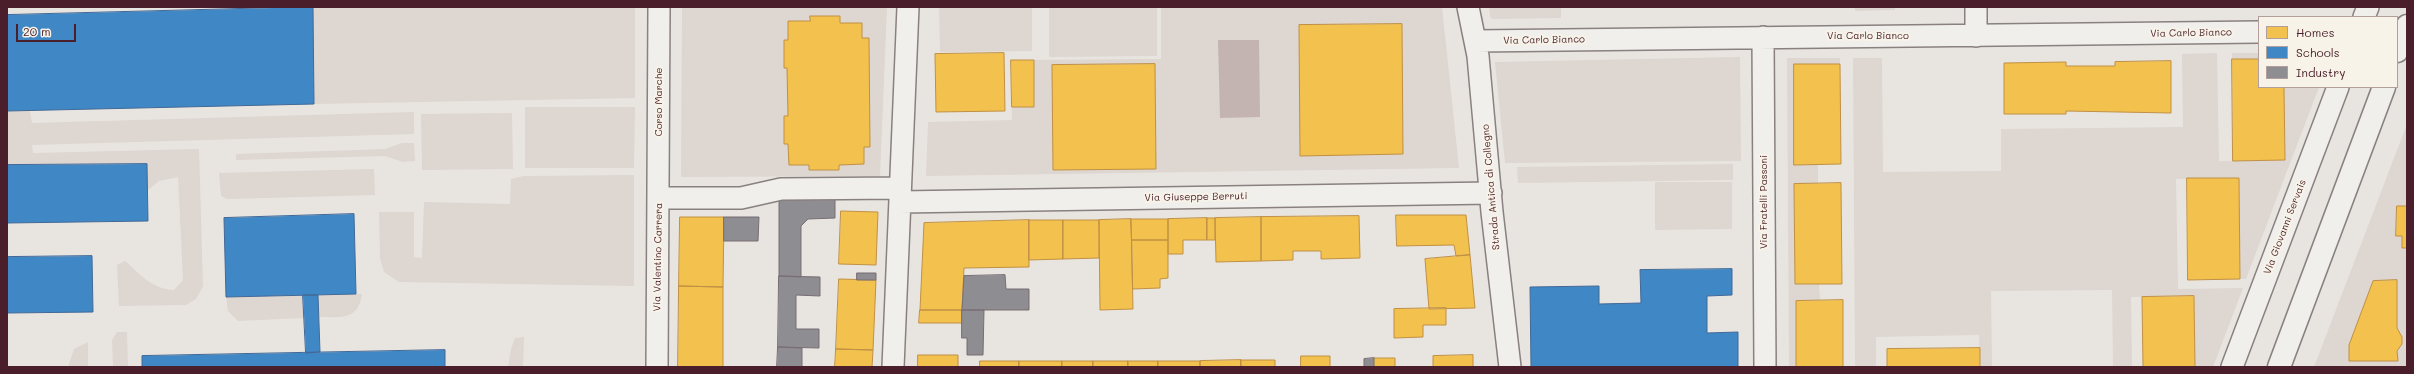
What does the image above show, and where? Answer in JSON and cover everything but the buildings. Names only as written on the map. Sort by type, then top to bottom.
[{"type":"street","name":"Corso Marche","points":[[658,198],[659,7]]},
{"type":"street","points":[[893,367],[908,7]]},
{"type":"street","name":"Strada Antica di Collegno","points":[[1468,7],[1476,41],[1510,367]]},
{"type":"street","points":[[1976,7],[1976,36]]},
{"type":"street","points":[[2398,47],[2407,26]]},
{"type":"street","name":"Via Carlo Bianco","points":[[1476,41],[2258,32]]},
{"type":"street","name":"Via Fratelli Passoni","points":[[1763,37],[1765,367]]},
{"type":"street","name":"Via Giovanni Servais","points":[[2232,367],[2338,88]]},
{"type":"street","points":[[2279,367],[2384,88]]},
{"type":"street","name":"Via Valentino Carrera","points":[[657,367],[658,198],[741,198],[781,189],[900,195]]},
{"type":"street","name":"Via Giuseppe Berruti","points":[[900,195],[1491,193]]},
{"type":"shaded area","points":[[313,7],[635,7],[635,98],[314,104]]},
{"type":"shaded area","points":[[682,7],[887,7],[880,176],[681,177]]},
{"type":"shaded area","points":[[939,7],[1032,7],[1032,51],[940,52]]},
{"type":"shaded area","points":[[1049,7],[1157,7],[1157,56],[1049,57]]},
{"type":"shaded area","points":[[1161,7],[1442,7],[1459,168],[926,176],[928,122],[1012,120],[1011,60],[1161,59]]},
{"type":"shaded area","points":[[1489,7],[1561,7],[1561,18],[1492,19],[1490,16]]},
{"type":"shaded area","points":[[1855,7],[1895,7],[1895,10],[1855,11]]},
{"type":"shaded area","points":[[1218,40],[1259,40],[1260,117],[1220,118]]},
{"type":"shaded area","points":[[2217,53],[2219,161],[2285,160],[2284,88],[2319,88],[2246,279],[2240,279],[2239,178],[2176,179],[2178,289],[2243,288],[2213,367],[2195,367],[2194,296],[2131,297],[2132,367],[2113,367],[2112,290],[1991,291],[1992,367],[1980,367],[1979,335],[1876,337],[1876,367],[1855,367],[1853,58],[1882,58],[1883,172],[2001,171],[2001,129],[2183,127],[2182,54]]},
{"type":"shaded area","points":[[2232,53],[2258,53],[2258,59],[2232,59]]},
{"type":"shaded area","points":[[1740,57],[1741,161],[1505,163],[1495,62]]},
{"type":"shaded area","points":[[1787,58],[1840,58],[1840,64],[1794,65],[1794,165],[1818,165],[1818,184],[1794,184],[1795,284],[1819,284],[1820,300],[1796,301],[1796,367],[1789,367]]},
{"type":"shaded area","points":[[525,107],[635,107],[634,168],[525,168]]},
{"type":"shaded area","points":[[7,111],[30,111],[32,123],[414,112],[414,134],[32,145],[33,153],[199,149],[203,286],[196,299],[186,305],[119,306],[117,265],[125,261],[147,280],[159,287],[174,290],[183,280],[178,177],[159,181],[148,190],[147,164],[7,165]]},
{"type":"shaded area","points":[[512,113],[513,169],[422,170],[421,114]]},
{"type":"shaded area","points":[[2407,124],[2407,367],[2314,367]]},
{"type":"shaded area","points":[[402,143],[414,143],[415,161],[403,162],[385,156],[236,160],[236,154],[385,149]]},
{"type":"shaded area","points":[[1733,164],[1733,180],[1518,183],[1517,167]]},
{"type":"shaded area","points":[[374,169],[375,195],[227,199],[221,196],[219,173]]},
{"type":"shaded area","points":[[634,175],[634,286],[399,282],[384,272],[380,259],[379,212],[414,212],[414,257],[422,258],[424,202],[510,204],[511,179],[523,176]]},
{"type":"shaded area","points":[[1655,182],[1732,182],[1732,229],[1655,230]]},
{"type":"shaded area","points":[[362,294],[357,309],[347,316],[319,317],[318,295]]},
{"type":"shaded area","points":[[303,295],[304,318],[238,321],[228,311],[226,297]]},
{"type":"shaded area","points":[[117,332],[127,332],[128,367],[113,367],[112,340]]},
{"type":"shaded area","points":[[524,337],[523,367],[508,367],[511,349],[515,338]]},
{"type":"shaded area","points":[[88,342],[88,367],[68,367],[74,349]]}]
